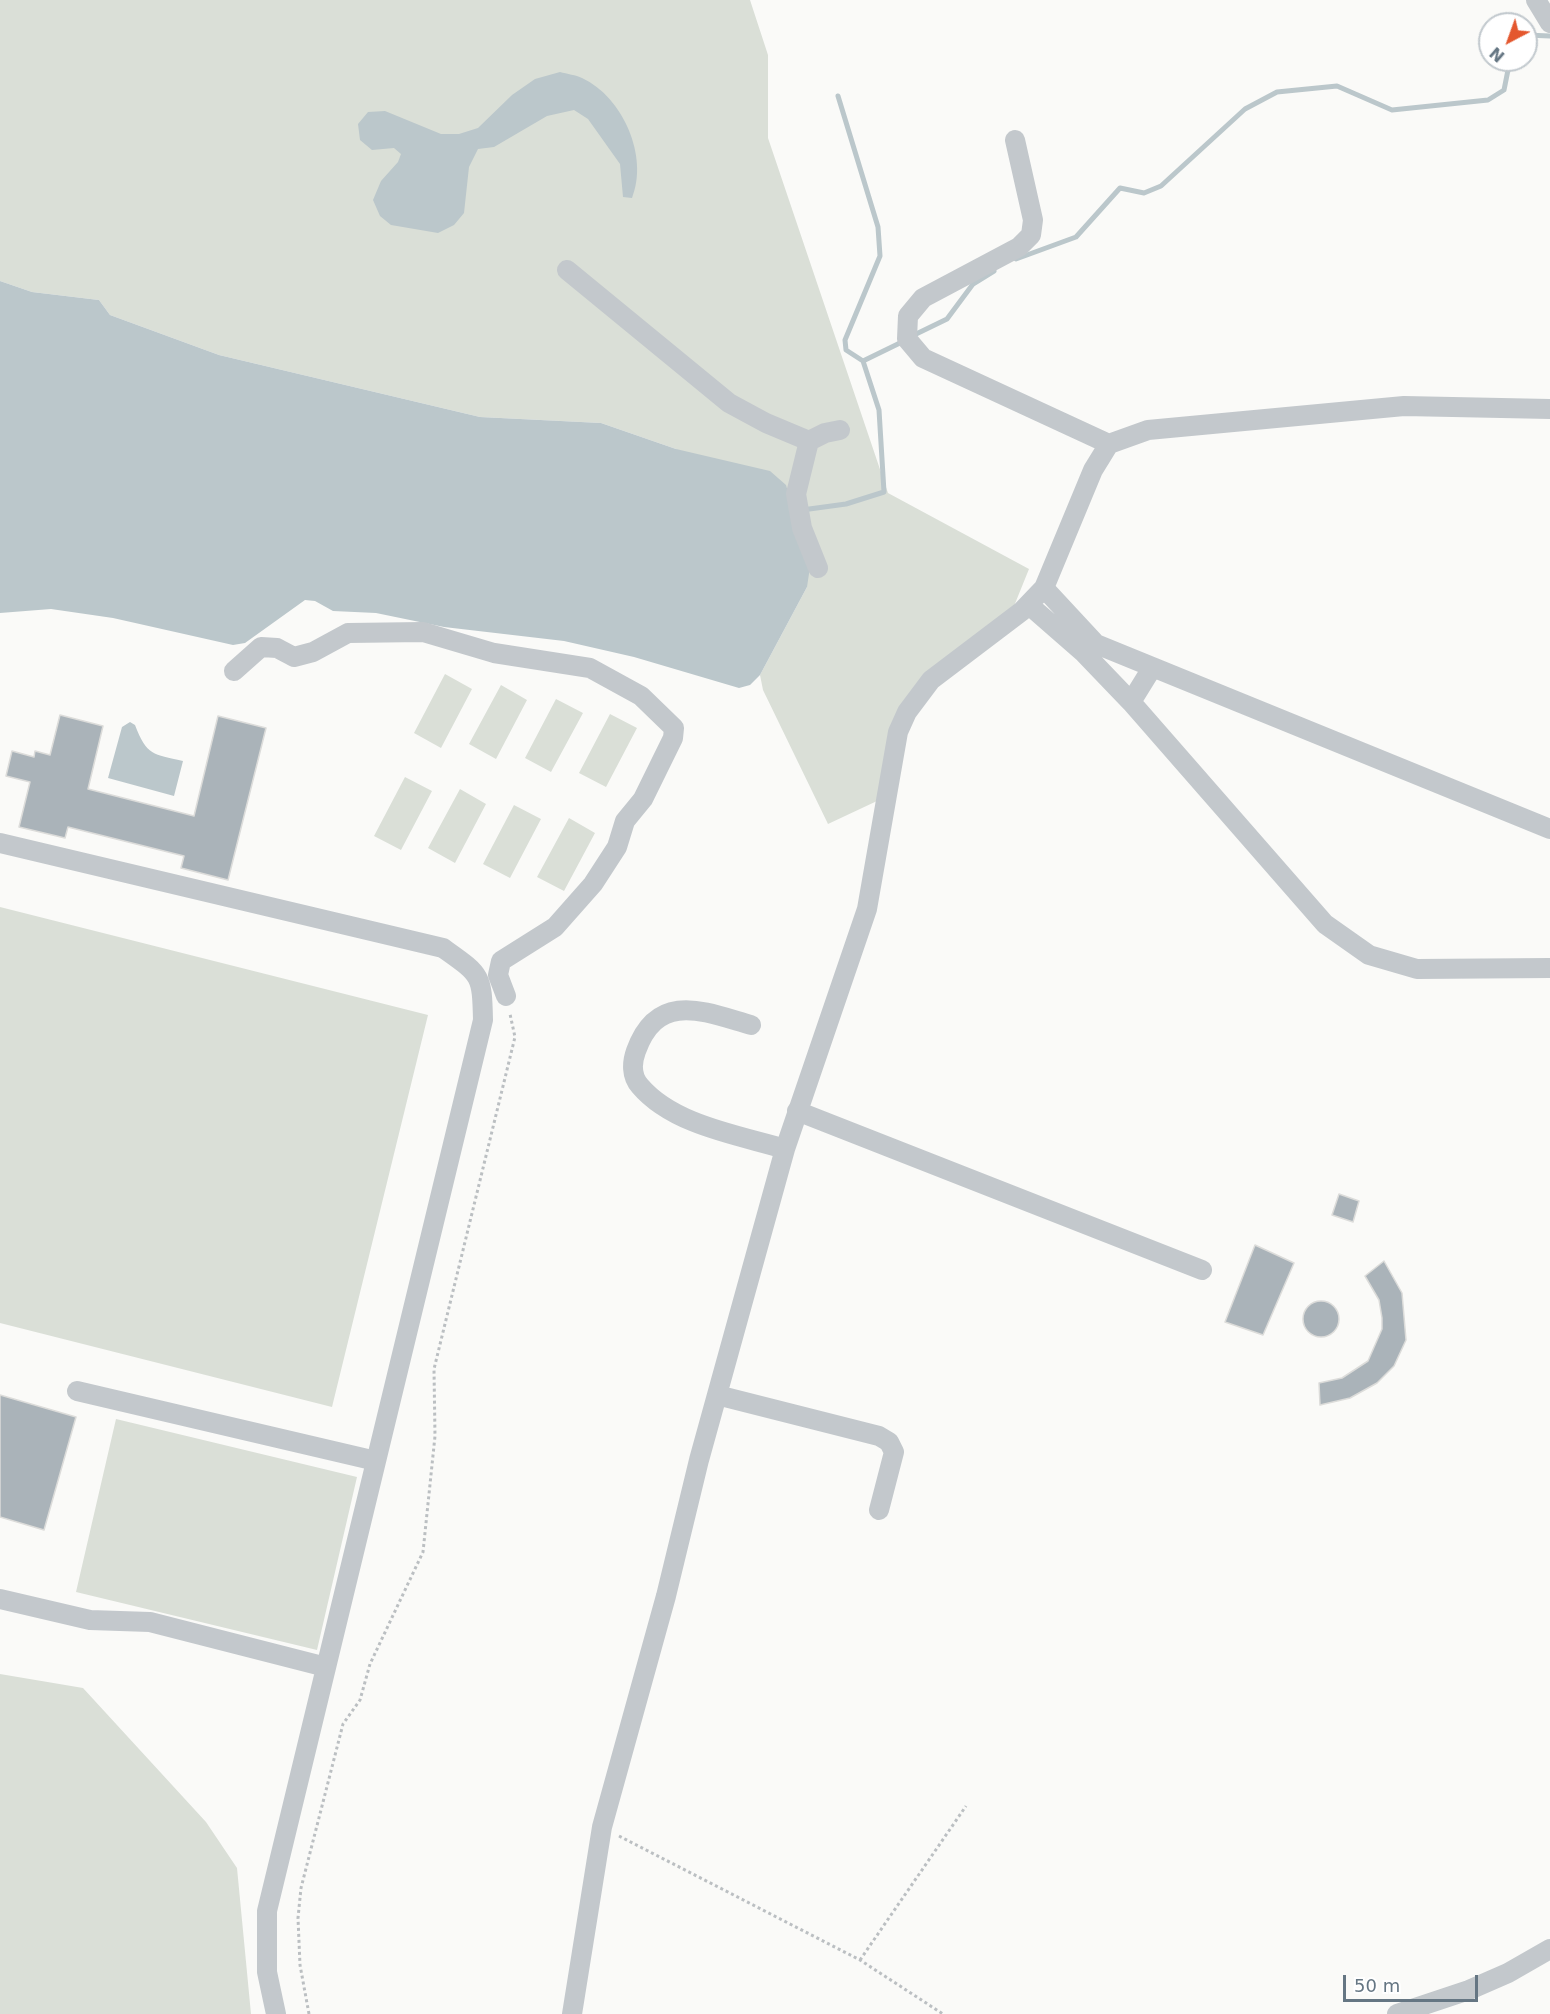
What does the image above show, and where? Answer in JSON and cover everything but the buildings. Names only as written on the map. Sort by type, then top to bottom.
[{"type":"street","points":[[1536,0],[1550,23]]},
{"type":"street","points":[[1015,140],[1033,219],[1030,235],[1019,248],[923,298],[908,316],[907,339],[923,358],[1109,444]]},
{"type":"street","points":[[567,270],[729,403],[766,423],[809,441],[825,433],[840,430]]},
{"type":"street","points":[[572,2014],[602,1827],[785,1149],[867,909],[898,732],[907,712],[931,680],[1029,605],[1044,588],[1093,470],[1109,444],[1148,430],[1404,406],[1550,409]]},
{"type":"street","points":[[809,441],[796,494],[799,511],[818,568]]},
{"type":"street","points":[[1044,588],[1131,702],[1325,924],[1369,955],[1417,969],[1550,968]]},
{"type":"street","points":[[1029,605],[1090,649],[1152,668],[1550,829]]},
{"type":"street","points":[[234,671],[261,647],[277,648],[294,657],[313,652],[348,633],[423,632],[494,653],[590,668],[641,696],[674,728],[673,738],[643,799],[625,822],[617,847],[593,884],[555,927],[501,961],[498,975],[506,996]]},
{"type":"street","points":[[1131,702],[1152,668]]},
{"type":"street","points":[[0,843],[443,948],[467,965],[482,983],[483,1020],[267,1911],[267,1972],[276,2014]]},
{"type":"street","points":[[751,1025],[690,1008],[663,1013],[640,1041],[632,1064],[638,1084],[671,1112],[785,1149]]},
{"type":"street","points":[[797,1111],[1202,1270]]},
{"type":"street","points":[[77,1391],[376,1461]]},
{"type":"street","points":[[717,1395],[879,1436],[889,1442],[894,1452],[879,1510]]},
{"type":"street","points":[[0,1599],[90,1620],[150,1622],[326,1667]]},
{"type":"street","points":[[1397,2014],[1469,1990],[1508,1973],[1550,1949]]},
{"type":"path","points":[[309,2014],[300,1965],[298,1918],[301,1888],[344,1724],[360,1700],[370,1664],[423,1552],[435,1436],[434,1369],[515,1037],[506,996]]},
{"type":"path","points":[[860,1960],[966,1806]]},
{"type":"path","points":[[602,1827],[860,1960],[943,2014]]},
{"type":"shaded area","points":[[0,0],[750,0],[768,55],[768,138],[888,493],[1029,569],[1010,616],[926,683],[877,801],[828,824],[763,690],[760,675],[807,587],[676,449],[601,423],[480,417],[219,355],[110,315],[99,300],[32,292],[0,281]]},
{"type":"shaded area","points":[[560,72],[580,77],[597,87],[610,99],[620,114],[629,130],[637,165],[632,198],[623,197],[620,164],[588,119],[574,110],[547,116],[494,147],[478,149],[469,167],[464,213],[454,225],[438,233],[391,225],[380,216],[373,200],[381,181],[398,162],[401,154],[394,148],[372,150],[360,140],[358,124],[368,112],[385,111],[441,134],[459,134],[478,128],[512,95],[535,79]]},
{"type":"shaded area","points":[[0,281],[32,292],[99,300],[110,315],[219,355],[480,417],[601,423],[676,449],[770,471],[786,485],[810,567],[807,587],[760,675],[750,685],[739,688],[634,657],[564,641],[444,627],[376,613],[333,611],[315,601],[305,600],[245,643],[233,645],[113,618],[51,609],[0,613]]},
{"type":"shaded area","points":[[445,674],[472,689],[441,748],[414,733]]},
{"type":"shaded area","points":[[501,685],[527,700],[496,759],[469,744]]},
{"type":"shaded area","points":[[556,699],[583,713],[551,772],[525,758]]},
{"type":"shaded area","points":[[610,714],[637,728],[606,787],[579,773]]},
{"type":"shaded area","points":[[130,722],[135,725],[143,743],[152,752],[183,761],[174,796],[108,778],[122,727]]},
{"type":"shaded area","points":[[405,777],[432,791],[401,850],[374,836]]},
{"type":"shaded area","points":[[460,789],[486,804],[455,863],[428,848]]},
{"type":"shaded area","points":[[514,805],[541,819],[510,878],[483,864]]},
{"type":"shaded area","points":[[569,818],[595,833],[564,891],[537,877]]},
{"type":"shaded area","points":[[0,907],[428,1015],[332,1407],[0,1323]]},
{"type":"shaded area","points":[[116,1419],[357,1477],[317,1650],[76,1592]]},
{"type":"shaded area","points":[[0,1674],[83,1688],[206,1822],[237,1868],[251,2014],[0,2014]]},
{"type":"waterway","points":[[1538,36],[1550,36]]},
{"type":"waterway","points":[[1016,259],[1076,237],[1120,188],[1144,193],[1161,186],[1245,109],[1277,92],[1337,86],[1392,110],[1488,100],[1504,90],[1508,72]]},
{"type":"waterway","points":[[838,96],[878,227],[880,256],[845,340],[846,350],[863,361]]},
{"type":"waterway","points":[[912,336],[947,319],[973,284],[994,271]]},
{"type":"waterway","points":[[802,510],[846,504],[884,492],[879,410],[863,361],[904,341]]}]
